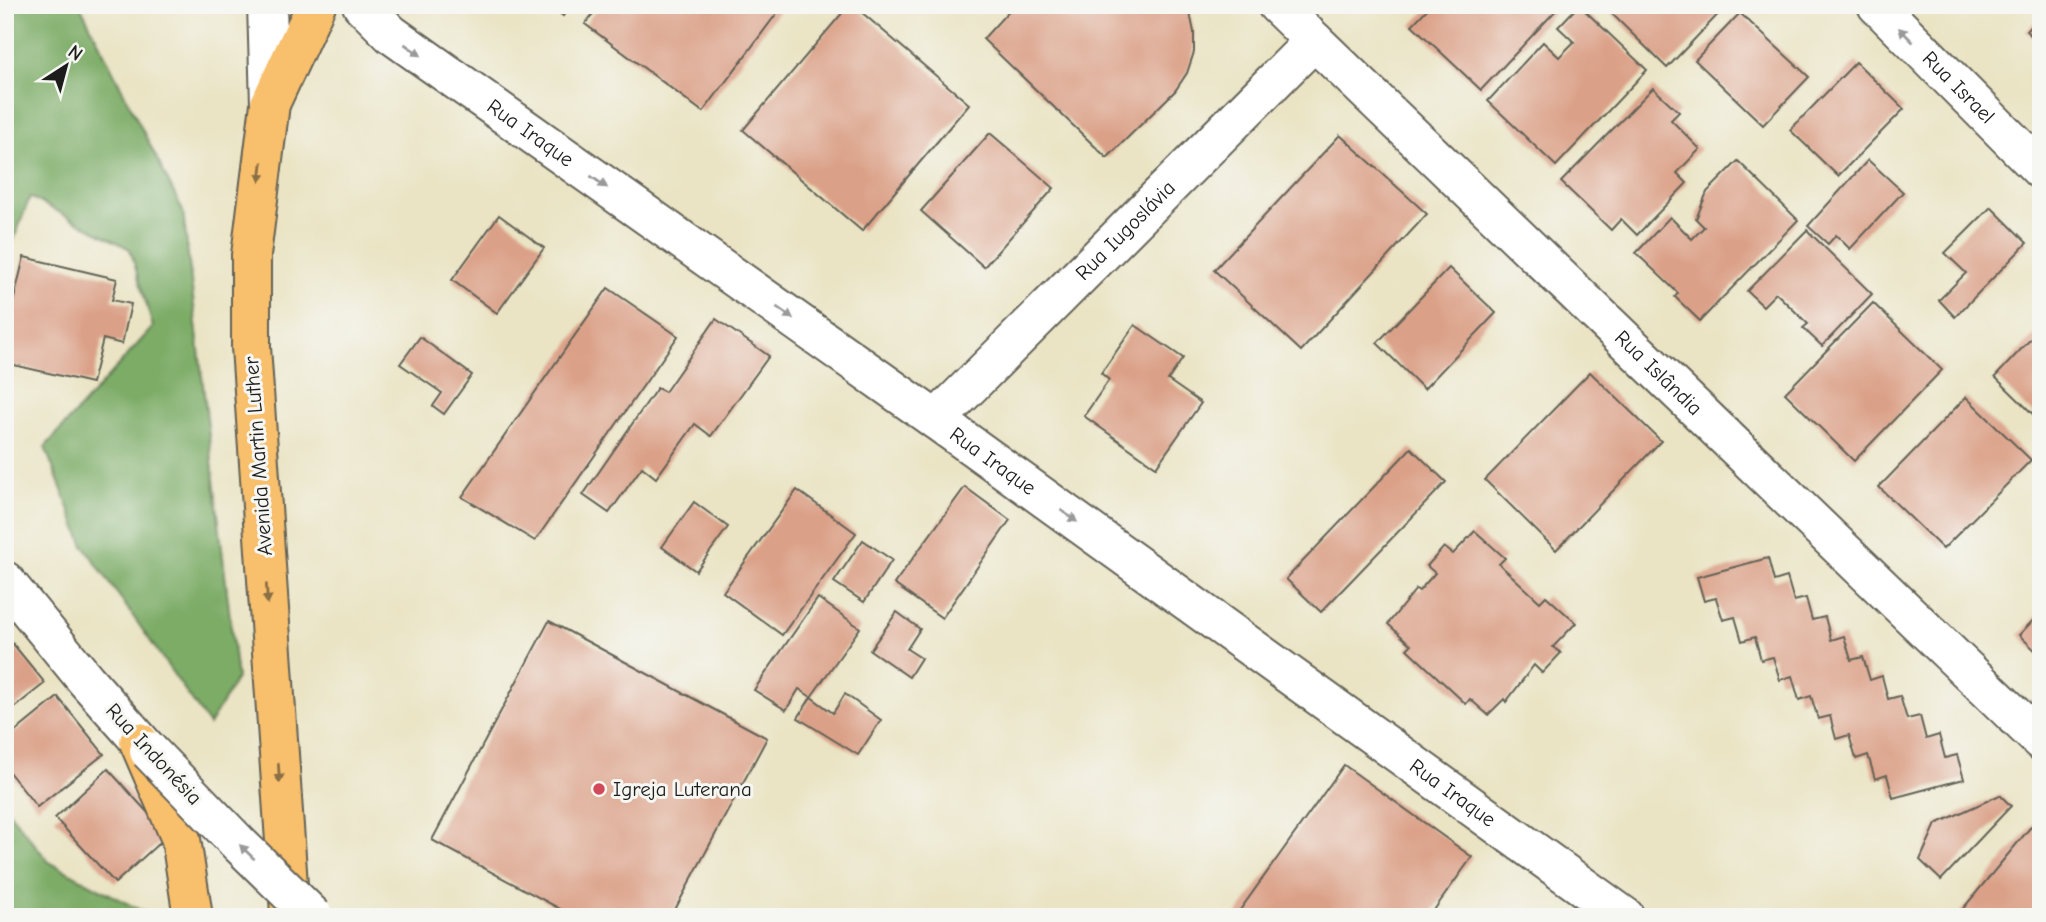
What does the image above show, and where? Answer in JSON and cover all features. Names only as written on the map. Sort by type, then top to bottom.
[{"type":"main road","name":"Avenida Martin Luther","points":[[290,917],[251,347],[251,255],[270,104],[316,5]]},
{"type":"main road","points":[[143,746],[181,839],[193,917]]},
{"type":"street","points":[[267,5],[270,104]]},
{"type":"street","name":"Rua Iraque","points":[[362,5],[391,34],[936,420],[1625,917]]},
{"type":"street","name":"Rua Islândia","points":[[1278,5],[2041,741]]},
{"type":"street","name":"Rua Israel","points":[[1877,5],[2041,170]]},
{"type":"street","name":"Rua Iugoslávia","points":[[936,420],[1314,41]]},
{"type":"street","name":"Rua Indonésia","points":[[5,581],[143,746],[314,917]]},
{"type":"green space","points":[[5,5],[80,5],[183,211],[237,678],[209,725],[84,546],[45,447],[153,327],[130,249],[30,197],[5,263]]},
{"type":"green space","points":[[5,807],[49,862],[153,917],[5,917]]},
{"type":"building","points":[[549,5],[571,5],[563,16]]},
{"type":"building","points":[[600,5],[783,5],[703,112],[585,24]]},
{"type":"building","points":[[849,5],[853,5],[969,104],[862,231],[743,130]]},
{"type":"building","points":[[1014,5],[1181,5],[1190,13],[1194,52],[1187,73],[1175,91],[1107,158],[983,39]]},
{"type":"building","points":[[1431,5],[1561,5],[1481,90],[1412,25]]},
{"type":"building","points":[[1579,5],[1647,70],[1556,166],[1488,101],[1543,42],[1559,57],[1574,42],[1558,27]]},
{"type":"building","points":[[1603,5],[1727,5],[1667,68]]},
{"type":"building","points":[[1740,13],[1809,77],[1763,125],[1695,60]]},
{"type":"building","points":[[2041,15],[2041,44],[2026,31]]},
{"type":"building","points":[[1856,62],[1904,109],[1838,176],[1790,130]]},
{"type":"building","points":[[1653,88],[1679,112],[1671,120],[1700,149],[1677,173],[1687,183],[1637,235],[1621,219],[1611,230],[1561,182]]},
{"type":"building","points":[[990,133],[1054,188],[984,267],[921,211]]},
{"type":"building","points":[[1340,135],[1427,214],[1301,351],[1214,270]]},
{"type":"building","points":[[1868,160],[1903,192],[1850,249],[1836,235],[1828,244],[1808,226]]},
{"type":"building","points":[[1738,161],[1798,220],[1700,321],[1675,297],[1678,293],[1636,253],[1670,217],[1692,239],[1704,227],[1696,219],[1707,192]]},
{"type":"building","points":[[1991,207],[2027,243],[1955,317],[1939,300],[1966,273],[1945,253]]},
{"type":"building","points":[[499,215],[544,248],[497,313],[452,280]]},
{"type":"building","points":[[1807,230],[1872,294],[1822,346],[1803,328],[1808,324],[1776,293],[1763,306],[1747,291]]},
{"type":"building","points":[[24,257],[117,279],[112,300],[131,304],[122,344],[103,339],[92,383],[5,363],[5,336]]},
{"type":"building","points":[[1449,268],[1496,313],[1424,389],[1377,343]]},
{"type":"building","points":[[608,288],[678,336],[535,541],[462,497]]},
{"type":"building","points":[[1873,303],[1942,370],[1854,461],[1785,393]]},
{"type":"building","points":[[716,319],[769,356],[711,436],[695,424],[656,478],[642,467],[609,513],[583,495],[657,388],[665,392]]},
{"type":"building","points":[[1135,325],[1183,358],[1168,380],[1201,403],[1156,467],[1084,416],[1109,380],[1101,373]]},
{"type":"building","points":[[2041,328],[2041,422],[1995,377]]},
{"type":"building","points":[[420,337],[472,375],[444,414],[433,406],[442,393],[400,364]]},
{"type":"building","points":[[1590,372],[1661,441],[1556,550],[1485,480]]},
{"type":"building","points":[[1966,397],[2031,460],[1943,549],[1879,487]]},
{"type":"building","points":[[1411,448],[1446,482],[1321,612],[1286,579]]},
{"type":"building","points":[[965,487],[1010,520],[942,618],[894,584]]},
{"type":"building","points":[[797,490],[856,533],[782,635],[723,592]]},
{"type":"building","points":[[694,502],[728,527],[696,571],[662,547]]},
{"type":"building","points":[[1475,531],[1505,558],[1499,564],[1540,602],[1546,596],[1576,623],[1553,647],[1561,653],[1542,673],[1534,665],[1506,702],[1504,699],[1488,715],[1470,699],[1466,704],[1407,649],[1411,645],[1388,624],[1416,589],[1419,591],[1435,573],[1427,566],[1444,547],[1453,554]]},
{"type":"building","points":[[863,540],[892,560],[864,602],[834,582]]},
{"type":"building","points":[[1768,558],[1774,581],[1787,577],[1794,601],[1806,598],[1812,620],[1825,617],[1831,640],[1844,636],[1851,660],[1863,657],[1870,680],[1882,676],[1888,699],[1900,696],[1907,719],[1920,716],[1926,739],[1939,735],[1945,758],[1957,755],[1964,779],[1893,798],[1887,775],[1875,779],[1868,755],[1856,759],[1849,735],[1836,739],[1830,716],[1818,719],[1811,696],[1799,700],[1792,676],[1780,680],[1773,657],[1761,660],[1755,637],[1742,641],[1735,617],[1723,620],[1716,598],[1704,601],[1697,577]]},
{"type":"building","points":[[818,598],[860,628],[811,697],[799,689],[786,710],[754,690]]},
{"type":"building","points":[[897,612],[920,629],[907,649],[921,658],[909,677],[870,650]]},
{"type":"building","points":[[2041,612],[2041,656],[2019,635]]},
{"type":"building","name":"Igreja Luterana","points":[[549,621],[767,738],[671,917],[575,917],[432,840]]},
{"type":"building","points":[[5,634],[45,683],[5,715]]},
{"type":"building","points":[[845,694],[881,720],[858,755],[798,718],[811,697],[833,713]]},
{"type":"building","points":[[58,697],[104,754],[37,807],[5,767],[5,740]]},
{"type":"building","points":[[1344,765],[1472,857],[1429,917],[1235,917]]},
{"type":"building","points":[[108,769],[168,835],[115,883],[55,818]]},
{"type":"building","points":[[2000,795],[2011,806],[1941,880],[1920,860],[1936,824]]},
{"type":"building","points":[[2034,823],[2041,829],[2041,917],[1956,917]]},
{"type":"place","name":"Igreja Luterana","points":[[599,789]]}]
